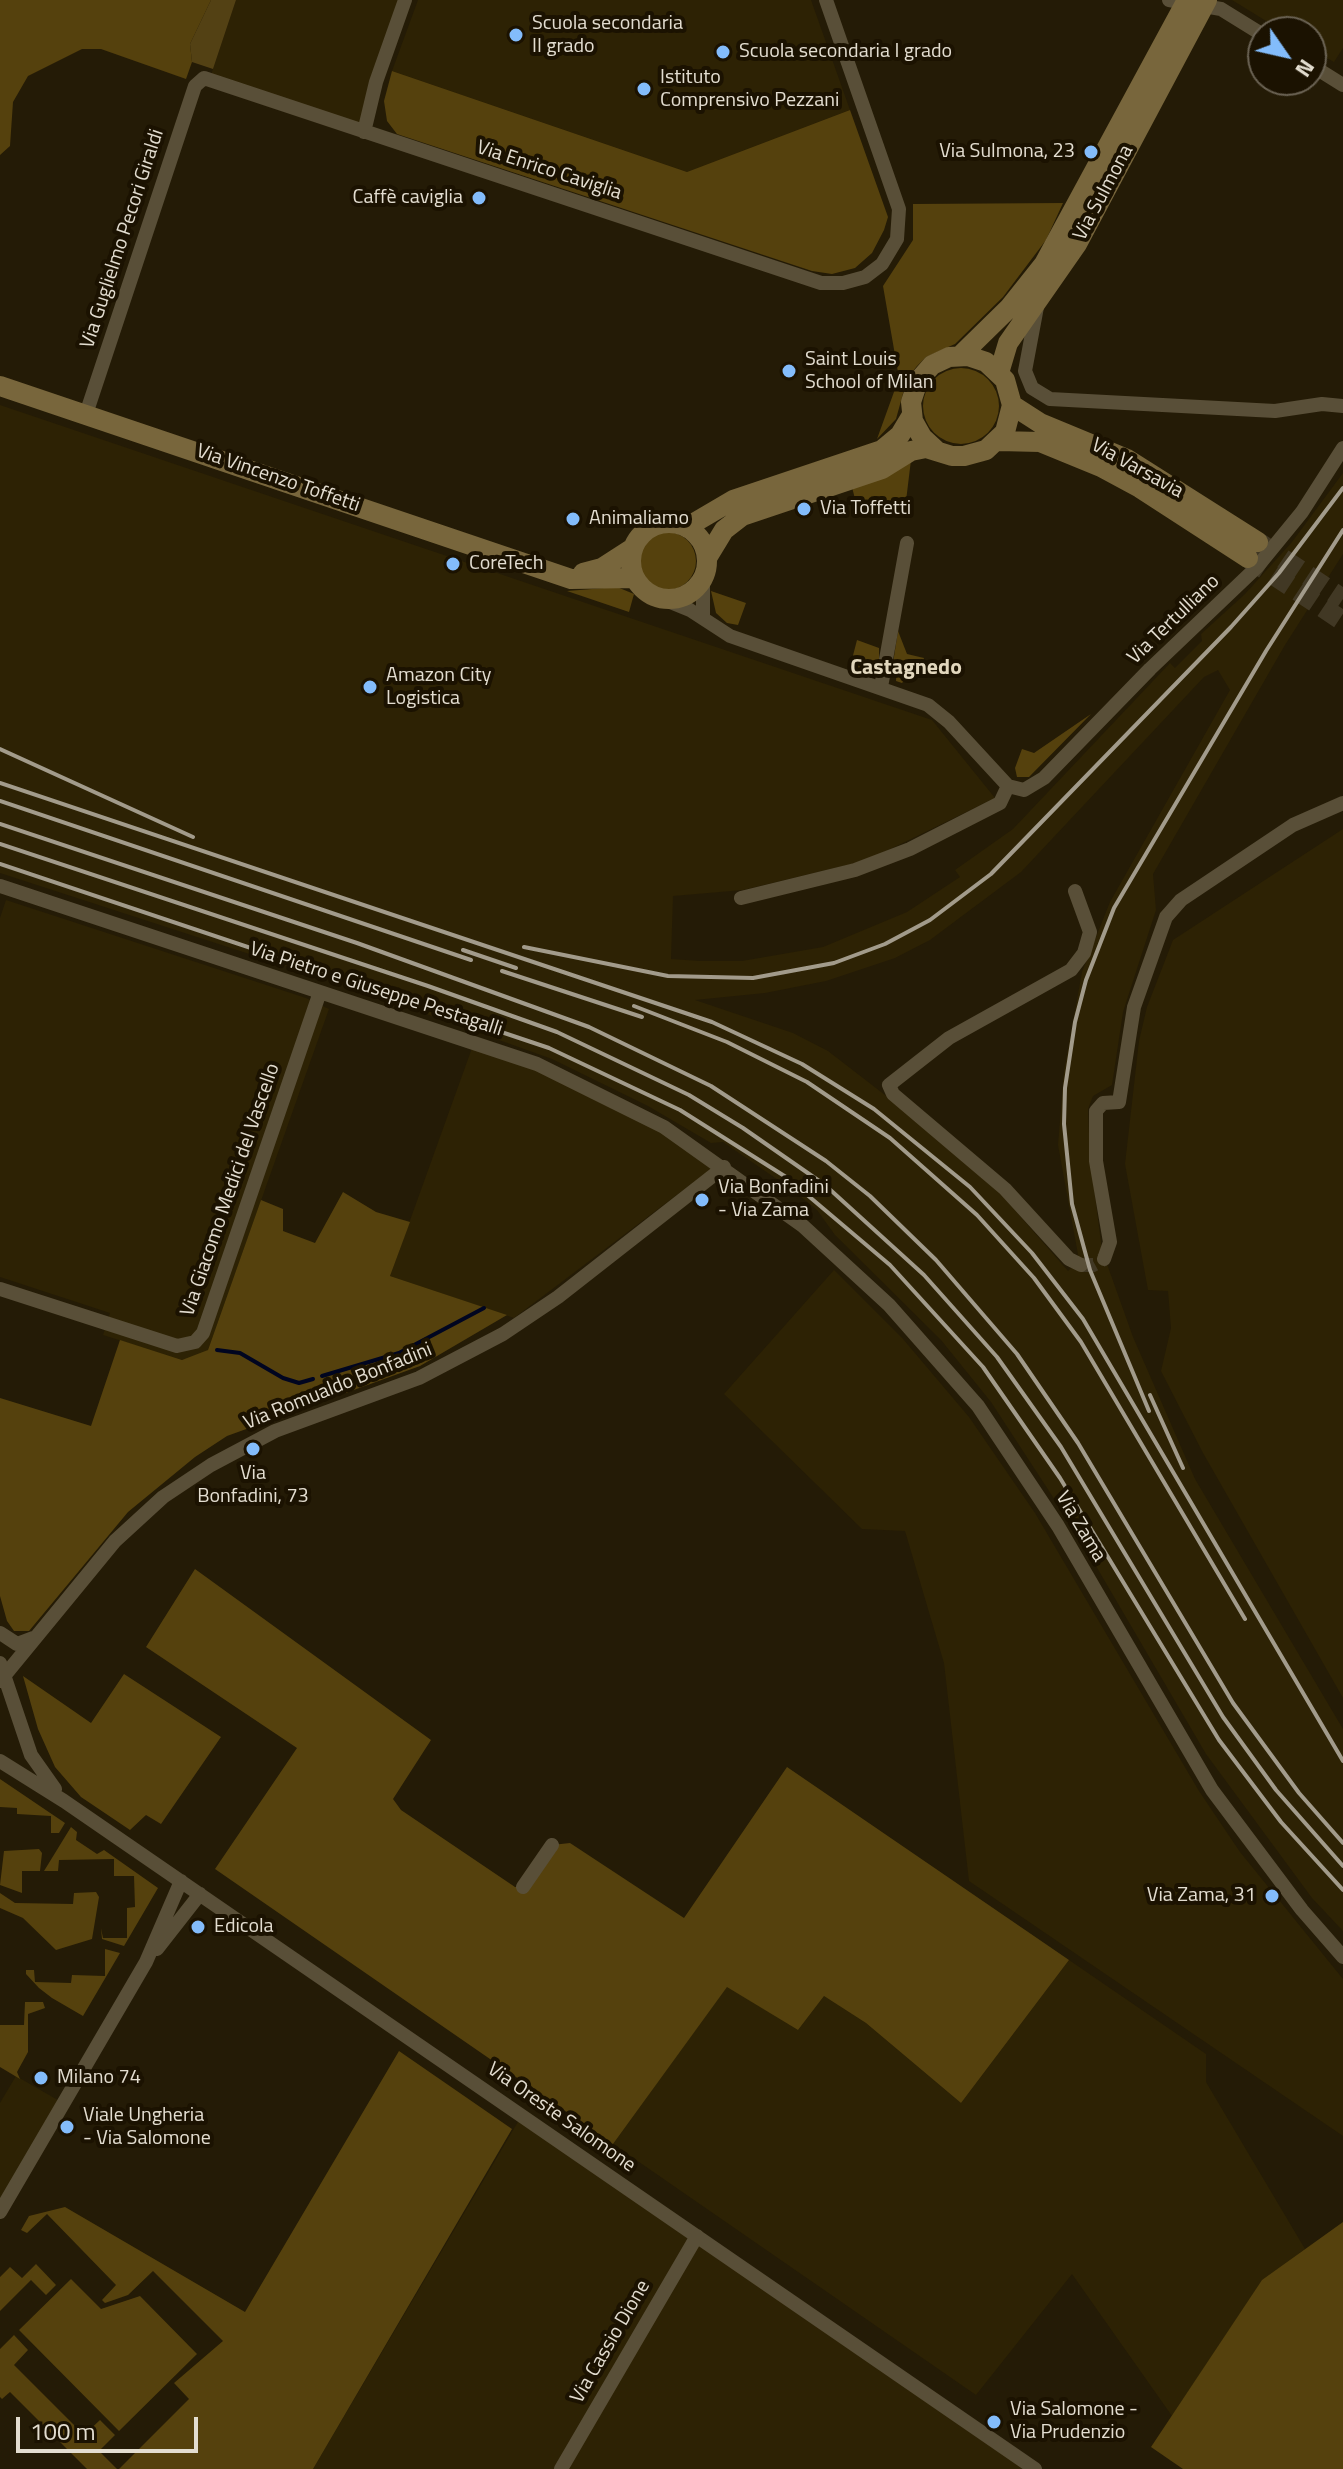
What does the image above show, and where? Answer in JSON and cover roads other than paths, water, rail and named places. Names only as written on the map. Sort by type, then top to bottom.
[{"type":"street","points":[[364,132],[376,82],[405,0]]},
{"type":"street","name":"Via Enrico Caviglia","points":[[201,79],[210,78],[821,283],[856,280],[882,264],[897,239],[899,209],[826,0]]},
{"type":"street","points":[[1190,3],[1221,9],[1247,25]]},
{"type":"street","name":"Via Sulmona","points":[[999,373],[1008,343],[1077,244],[1190,3]]},
{"type":"street","name":"Via Sulmona","points":[[687,527],[733,500],[882,450],[900,435],[912,415],[913,393],[923,373],[940,360],[960,356],[1009,308],[1044,264],[1190,3]]},
{"type":"street","name":"Via Guglielmo Pecori Giraldi","points":[[86,414],[201,79]]},
{"type":"street","points":[[1039,301],[1025,371],[1032,388],[1050,399],[1071,403],[1275,411],[1327,404],[1343,406]]},
{"type":"street","points":[[912,415],[920,435],[936,450],[952,456],[976,455],[999,441],[1009,424],[1012,405],[1009,389],[999,373],[983,360],[960,356]]},
{"type":"street","name":"Via Vincenzo Toffetti","points":[[0,386],[580,581],[635,578]]},
{"type":"street","name":"Via Varsavia","points":[[999,441],[1040,442],[1101,467],[1253,550],[1146,470],[1033,419],[1012,405]]},
{"type":"street","name":"Via Tertulliano","points":[[1008,786],[1024,790],[1038,784],[1150,669],[1250,574],[1293,524],[1343,448]]},
{"type":"street","points":[[703,618],[703,579],[707,558],[716,538],[742,516],[882,469],[911,451],[936,450]]},
{"type":"street","name":"Via Vincenzo Toffetti","points":[[555,573],[591,571],[633,548],[641,534],[655,525],[671,523],[687,527]]},
{"type":"street","points":[[687,527],[700,538],[707,558]]},
{"type":"street","points":[[881,687],[907,543]]},
{"type":"street","points":[[633,548],[631,562],[635,578],[645,591],[703,618],[730,636],[881,687],[937,711],[1008,786],[1000,803],[902,852],[844,873],[741,898]]},
{"type":"street","points":[[663,599],[688,594],[703,579]]},
{"type":"street","points":[[1104,1259],[1110,1242],[1099,1186],[1095,1119],[1103,1103],[1119,1102],[1142,978],[1170,910],[1293,825],[1343,803]]},
{"type":"street","name":"Via Pietro e Giuseppe Pestagalli","points":[[0,886],[537,1064],[664,1127],[724,1167]]},
{"type":"street","points":[[1075,891],[1090,932],[1084,953],[1071,970],[949,1038],[889,1085],[893,1094],[1017,1200],[1069,1259],[1081,1265]]},
{"type":"street","name":"Via Giacomo Medici del Vascello","points":[[0,1289],[174,1345],[187,1346],[195,1342],[203,1333],[320,992]]},
{"type":"street","name":"Via Romualdo Bonfadini","points":[[1,1674],[37,1636],[115,1541],[179,1486],[275,1431],[419,1378],[503,1334],[558,1297],[724,1167]]},
{"type":"street","name":"Via Zama","points":[[724,1167],[844,1261],[889,1305],[978,1406],[1058,1526],[1212,1790],[1296,1901],[1343,1957]]},
{"type":"street","points":[[0,1633],[17,1644],[37,1636]]},
{"type":"street","points":[[1,1674],[31,1755],[64,1801]]},
{"type":"street","name":"Via Oreste Salomone","points":[[0,1761],[181,1881],[1035,2469]]},
{"type":"street","points":[[523,1887],[552,1845]]},
{"type":"street","points":[[0,2212],[146,1962],[181,1881]]},
{"type":"street","points":[[146,1962],[200,1894]]},
{"type":"street","name":"Via Cassio Dione","points":[[561,2469],[697,2236]]},
{"type":"waterway","points":[[322,1376],[399,1353],[484,1308]]},
{"type":"waterway","points":[[217,1350],[240,1353],[283,1378],[299,1383],[313,1379]]},
{"type":"tunnel","points":[[1258,542],[1343,599]]},
{"type":"tunnel","points":[[1248,558],[1343,621]]},
{"type":"tunnel","points":[[1081,1265],[1093,1265],[1104,1259]]},
{"type":"railway","points":[[524,947],[668,976],[753,978],[834,963],[885,944],[930,920],[991,874],[1231,627],[1279,573],[1343,488]]},
{"type":"railway","points":[[1149,1411],[1090,1270],[1072,1204],[1064,1124],[1065,1088],[1075,1022],[1086,980],[1114,908],[1266,651],[1343,530]]},
{"type":"railway","points":[[0,749],[193,837]]},
{"type":"railway","points":[[0,783],[712,1022],[802,1064],[874,1109],[970,1187],[1032,1253],[1083,1319],[1343,1761]]},
{"type":"railway","points":[[0,801],[471,960]]},
{"type":"railway","points":[[0,824],[357,943],[589,1027],[711,1086],[826,1161],[870,1196],[936,1260],[1017,1354],[1078,1443],[1233,1703],[1299,1793],[1343,1843]]},
{"type":"railway","points":[[0,844],[557,1032],[689,1095],[825,1185],[924,1275],[997,1357],[1061,1447],[1223,1717],[1276,1790],[1343,1866]]},
{"type":"railway","points":[[0,864],[549,1048],[680,1110],[786,1177],[890,1265],[983,1367],[1060,1478],[1219,1740],[1281,1822],[1343,1890]]},
{"type":"railway","points":[[463,950],[516,968]]},
{"type":"railway","points":[[502,971],[642,1017]]},
{"type":"railway","points":[[634,1006],[727,1042],[807,1082],[890,1138],[977,1215],[1034,1278],[1081,1342],[1245,1619]]},
{"type":"railway","points":[[1150,1395],[1183,1468]]},
{"type":"place","name":"Scuola secondaria II grado","points":[[516,35]]},
{"type":"place","name":"Scuola secondaria I grado","points":[[723,52]]},
{"type":"place","name":"Istituto Comprensivo Pezzani","points":[[644,89]]},
{"type":"place","name":"Via Sulmona, 23","points":[[1091,152]]},
{"type":"place","name":"Caffè caviglia","points":[[479,198]]},
{"type":"place","name":"Saint Louis School of Milan","points":[[789,371]]},
{"type":"place","name":"Via Toffetti","points":[[804,509]]},
{"type":"place","name":"Animaliamo","points":[[573,519]]},
{"type":"place","name":"CoreTech","points":[[453,564]]},
{"type":"place","name":"Amazon City Logistica","points":[[370,687]]},
{"type":"place","name":"Via Bonfadini - Via Zama","points":[[702,1200]]},
{"type":"place","name":"Via Bonfadini, 73","points":[[253,1449]]},
{"type":"place","name":"Via Zama, 31","points":[[1272,1896]]},
{"type":"place","name":"Edicola","points":[[198,1927]]},
{"type":"place","name":"Milano 74","points":[[41,2078]]},
{"type":"place","name":"Viale Ungheria - Via Salomone","points":[[67,2127]]},
{"type":"place","name":"Via Salomone - Via Prudenzio","points":[[994,2422]]},
{"type":"district","name":"Castagnedo","points":[[906,669]]}]
